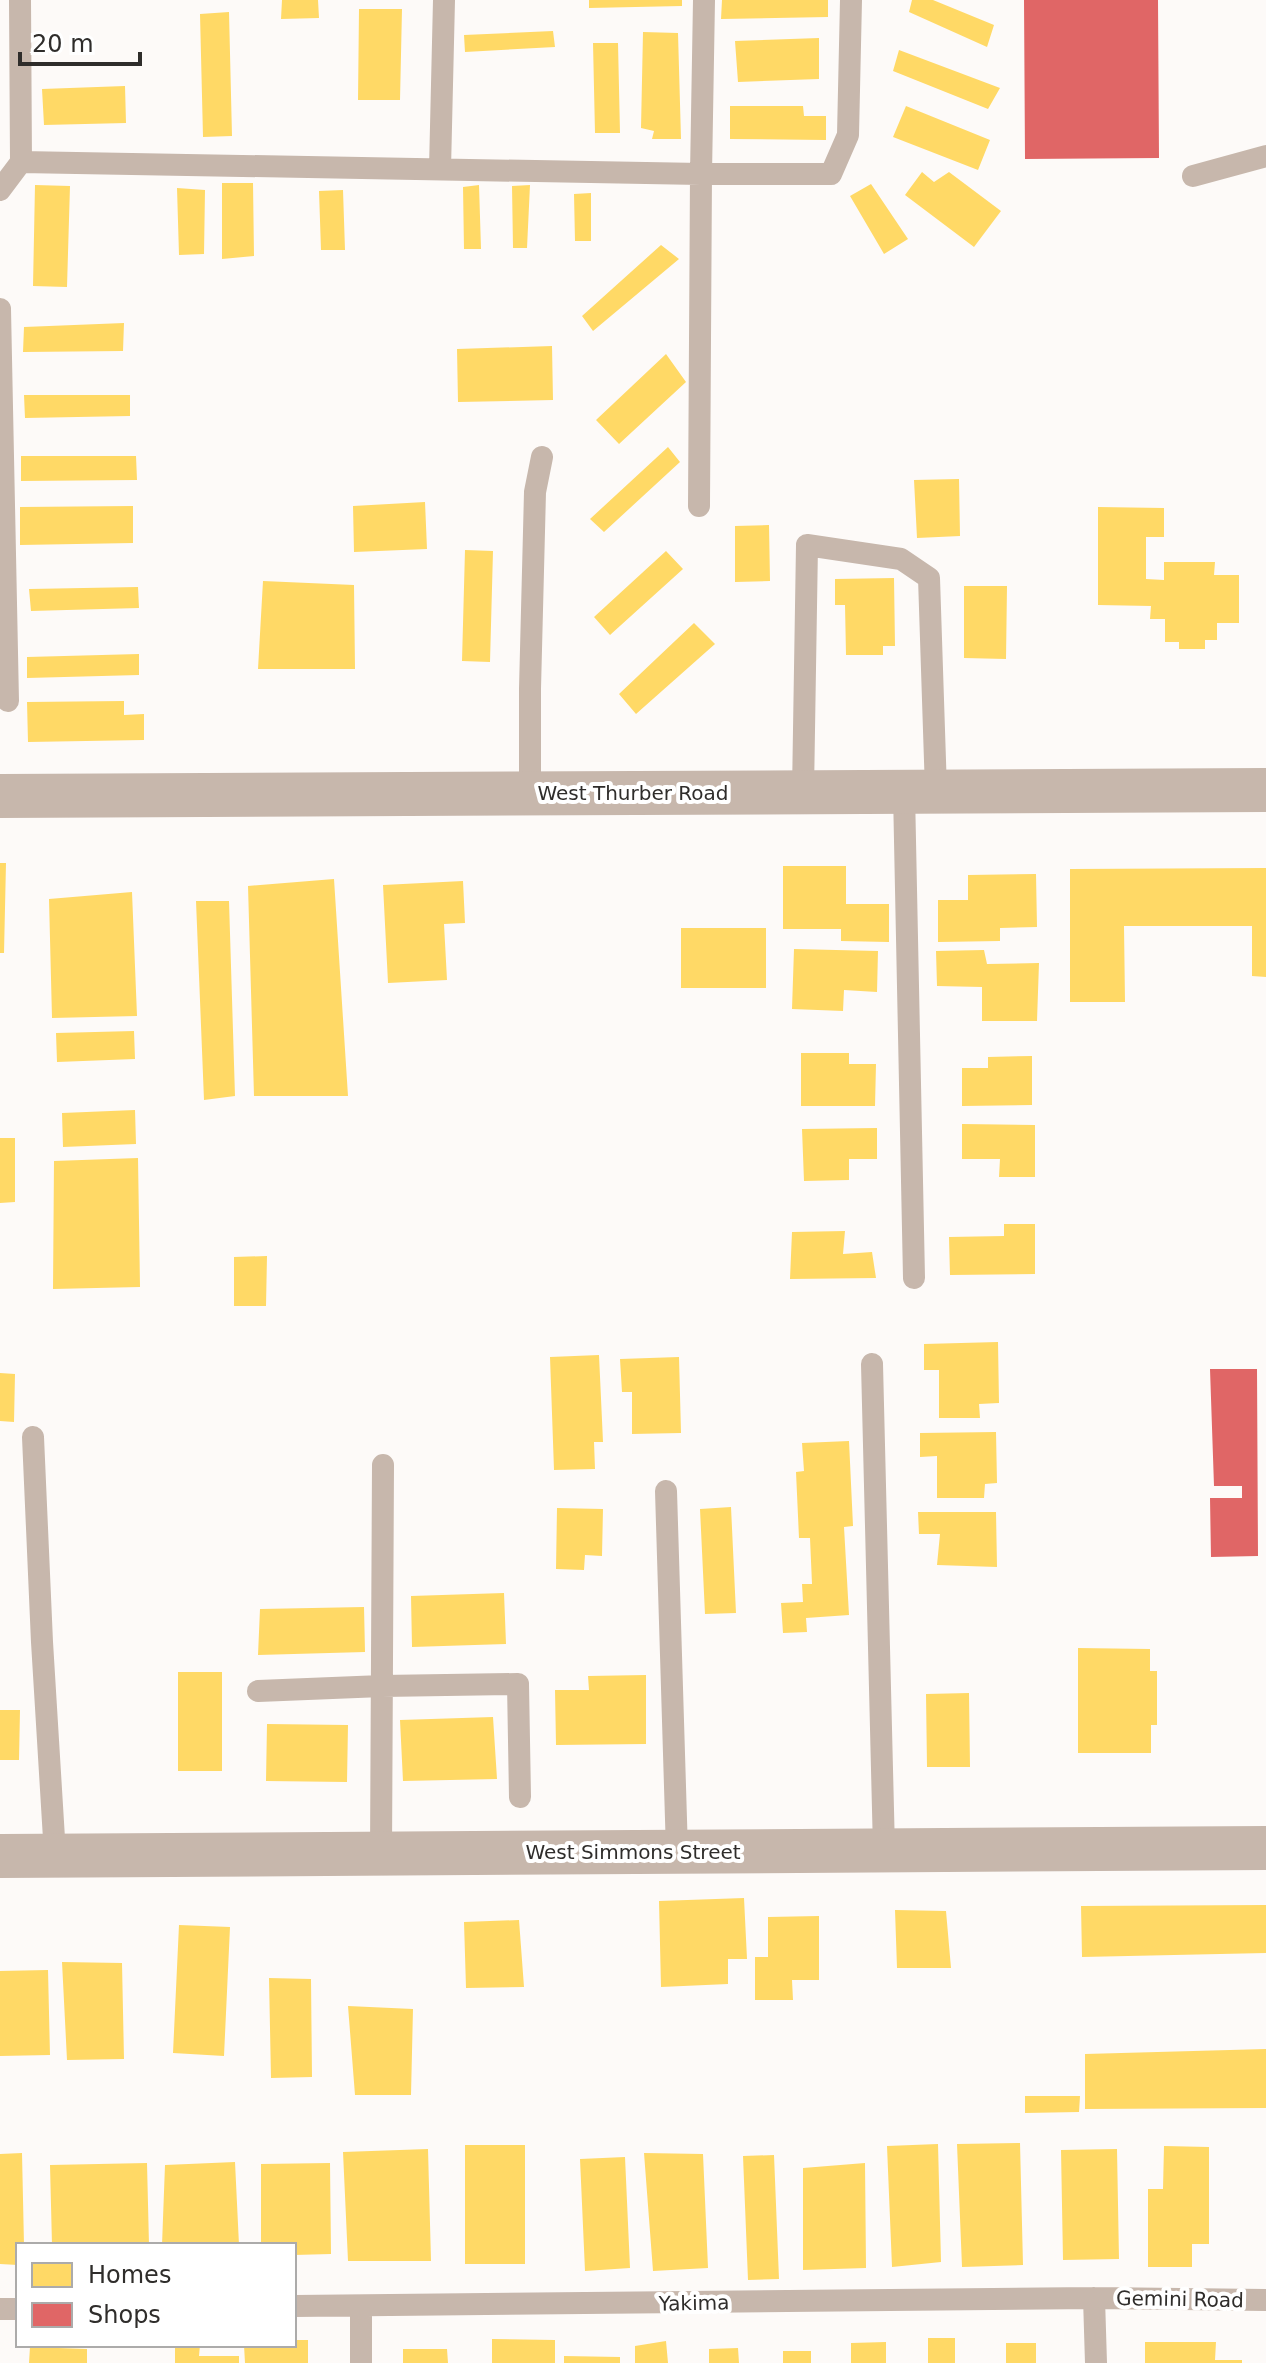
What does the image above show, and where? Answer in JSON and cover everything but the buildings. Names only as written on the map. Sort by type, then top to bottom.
[{"type":"street","name":"West Thurber Road","points":[[0,796],[1266,790]]},
{"type":"street","name":"West Simmons Street","points":[[0,1856],[1266,1848]]},
{"type":"lane","points":[[0,190],[21,162],[20,0]]},
{"type":"lane","points":[[440,169],[444,0]]},
{"type":"lane","points":[[699,506],[704,0]]},
{"type":"lane","points":[[21,162],[831,174],[848,135],[851,0]]},
{"type":"lane","points":[[1193,176],[1266,156]]},
{"type":"lane","points":[[0,309],[8,701]]},
{"type":"lane","points":[[530,794],[535,492],[542,457]]},
{"type":"lane","points":[[803,792],[807,545],[901,559],[929,578],[920,792],[914,1278]]},
{"type":"lane","points":[[872,1364],[884,1850]]},
{"type":"lane","points":[[33,1437],[55,1855]]},
{"type":"lane","points":[[381,1854],[383,1465]]},
{"type":"lane","points":[[666,1491],[677,1852]]},
{"type":"lane","points":[[258,1691],[518,1684],[520,1797]]},
{"type":"lane","points":[[1094,2298],[1096,2363]]},
{"type":"lane","name":"Gemini Road","points":[[1094,2298],[1266,2300]]},
{"type":"lane","name":"Yakima","points":[[296,2306],[1094,2298]]},
{"type":"lane","points":[[361,2306],[361,2363]]}]
